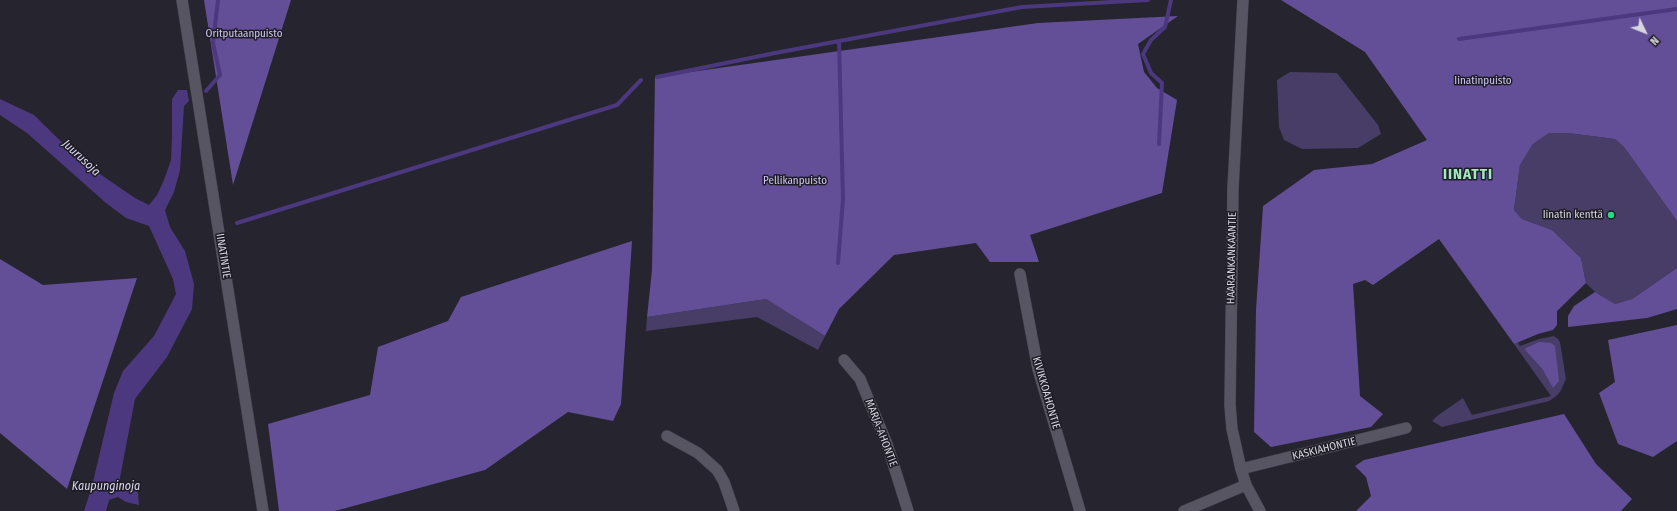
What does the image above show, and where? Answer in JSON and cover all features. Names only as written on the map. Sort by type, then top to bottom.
[{"type":"street","name":"IINATINTIE","points":[[182,0],[263,511]]},
{"type":"street","name":"HAARANKANKAANTIE","points":[[1244,0],[1232,188],[1230,405],[1232,429],[1241,470],[1246,486],[1260,511]]},
{"type":"street","name":"KIVIKKOAHONTIE","points":[[1020,274],[1038,368],[1080,511]]},
{"type":"street","name":"MARJA-AHONTIE","points":[[844,360],[860,379],[887,444],[908,511]]},
{"type":"street","name":"KASKIAHONTIE","points":[[1241,470],[1406,428]]},
{"type":"street","points":[[667,436],[698,453],[716,470],[724,482],[734,511]]},
{"type":"street","points":[[1184,511],[1246,486]]},
{"type":"shaded area","points":[[1290,72],[1337,73],[1378,125],[1381,134],[1358,148],[1302,149],[1284,140],[1279,127],[1277,80]]},
{"type":"shaded area","points":[[1549,133],[1568,133],[1615,139],[1624,147],[1677,221],[1677,268],[1632,299],[1615,304],[1595,292],[1586,283],[1581,258],[1552,230],[1522,219],[1514,210],[1520,165],[1533,144]]},
{"type":"shaded area","points":[[766,299],[825,336],[818,350],[757,317],[646,331],[647,317]]},
{"type":"shaded area","points":[[1554,336],[1560,342],[1566,379],[1560,392],[1555,397],[1549,401],[1442,427],[1432,421],[1463,398],[1472,415],[1551,396],[1514,344],[1518,342],[1520,346],[1539,339]],"holes":[[[1551,343],[1543,370],[1524,349]]]},
{"type":"green space","name":"Oritputaanpuisto","points":[[204,0],[291,0],[233,185]]},
{"type":"green space","name":"Iinatinpuisto","points":[[1281,0],[1677,0],[1677,221],[1624,147],[1615,139],[1568,133],[1549,133],[1533,144],[1520,165],[1514,210],[1522,219],[1552,230],[1581,258],[1586,283],[1557,311],[1557,325],[1553,330],[1538,334],[1514,344],[1439,239],[1373,285],[1365,280],[1353,284],[1360,396],[1383,414],[1371,427],[1271,447],[1254,432],[1256,310],[1263,206],[1314,170],[1372,164],[1427,140],[1365,52]]},
{"type":"green space","name":"Pellikanpuisto","points":[[1178,16],[1138,44],[1144,72],[1157,88],[1177,100],[1162,193],[1030,235],[1039,262],[990,262],[976,243],[894,255],[839,309],[825,336],[766,299],[647,317],[652,270],[655,77],[1038,23]]},
{"type":"green space","points":[[632,241],[621,404],[613,421],[568,412],[485,470],[335,511],[279,511],[268,424],[370,395],[378,347],[448,321],[461,297]]},
{"type":"green space","points":[[0,259],[43,285],[137,278],[67,489],[0,433]]},
{"type":"green space","points":[[1677,268],[1677,309],[1647,318],[1568,327],[1568,316],[1574,306],[1595,292],[1615,304],[1632,299]]},
{"type":"green space","points":[[1677,325],[1677,441],[1653,457],[1618,444],[1599,393],[1615,382],[1608,340]]},
{"type":"green space","points":[[1539,342],[1551,343],[1555,346],[1559,381],[1553,388],[1543,370],[1524,349]]},
{"type":"green space","points":[[1564,414],[1596,464],[1632,499],[1621,511],[1356,511],[1371,496],[1366,477],[1355,466],[1364,460]]},
{"type":"water","name":"Kaupunginoja","points":[[178,90],[187,90],[189,101],[184,106],[180,170],[174,192],[165,210],[170,227],[185,251],[194,284],[192,309],[167,357],[135,399],[119,483],[138,492],[139,505],[126,502],[118,497],[109,500],[106,511],[84,511],[92,486],[114,393],[123,371],[154,336],[176,294],[173,279],[149,226],[126,218],[106,203],[27,133],[0,115],[0,99],[34,115],[81,161],[135,198],[149,205],[157,195],[171,160],[172,99]]},
{"type":"waterway","name":"Kaupunginoja","points":[[206,91],[220,75],[213,43],[218,0]]},
{"type":"waterway","points":[[657,77],[775,53],[1022,7],[1148,0]]},
{"type":"waterway","points":[[1159,144],[1162,83],[1151,73],[1143,54],[1151,40],[1165,27],[1171,0]]},
{"type":"waterway","points":[[1459,39],[1677,9]]},
{"type":"waterway","points":[[838,263],[843,199],[839,41]]},
{"type":"waterway","points":[[237,223],[617,105],[641,80]]},
{"type":"place","name":"Iinatin kenttä","points":[[1611,215]]},
{"type":"district","name":"IINATTI","points":[[1468,175]]},
{"type":"water label","name":"Juurusoja","points":[[81,158]]}]
